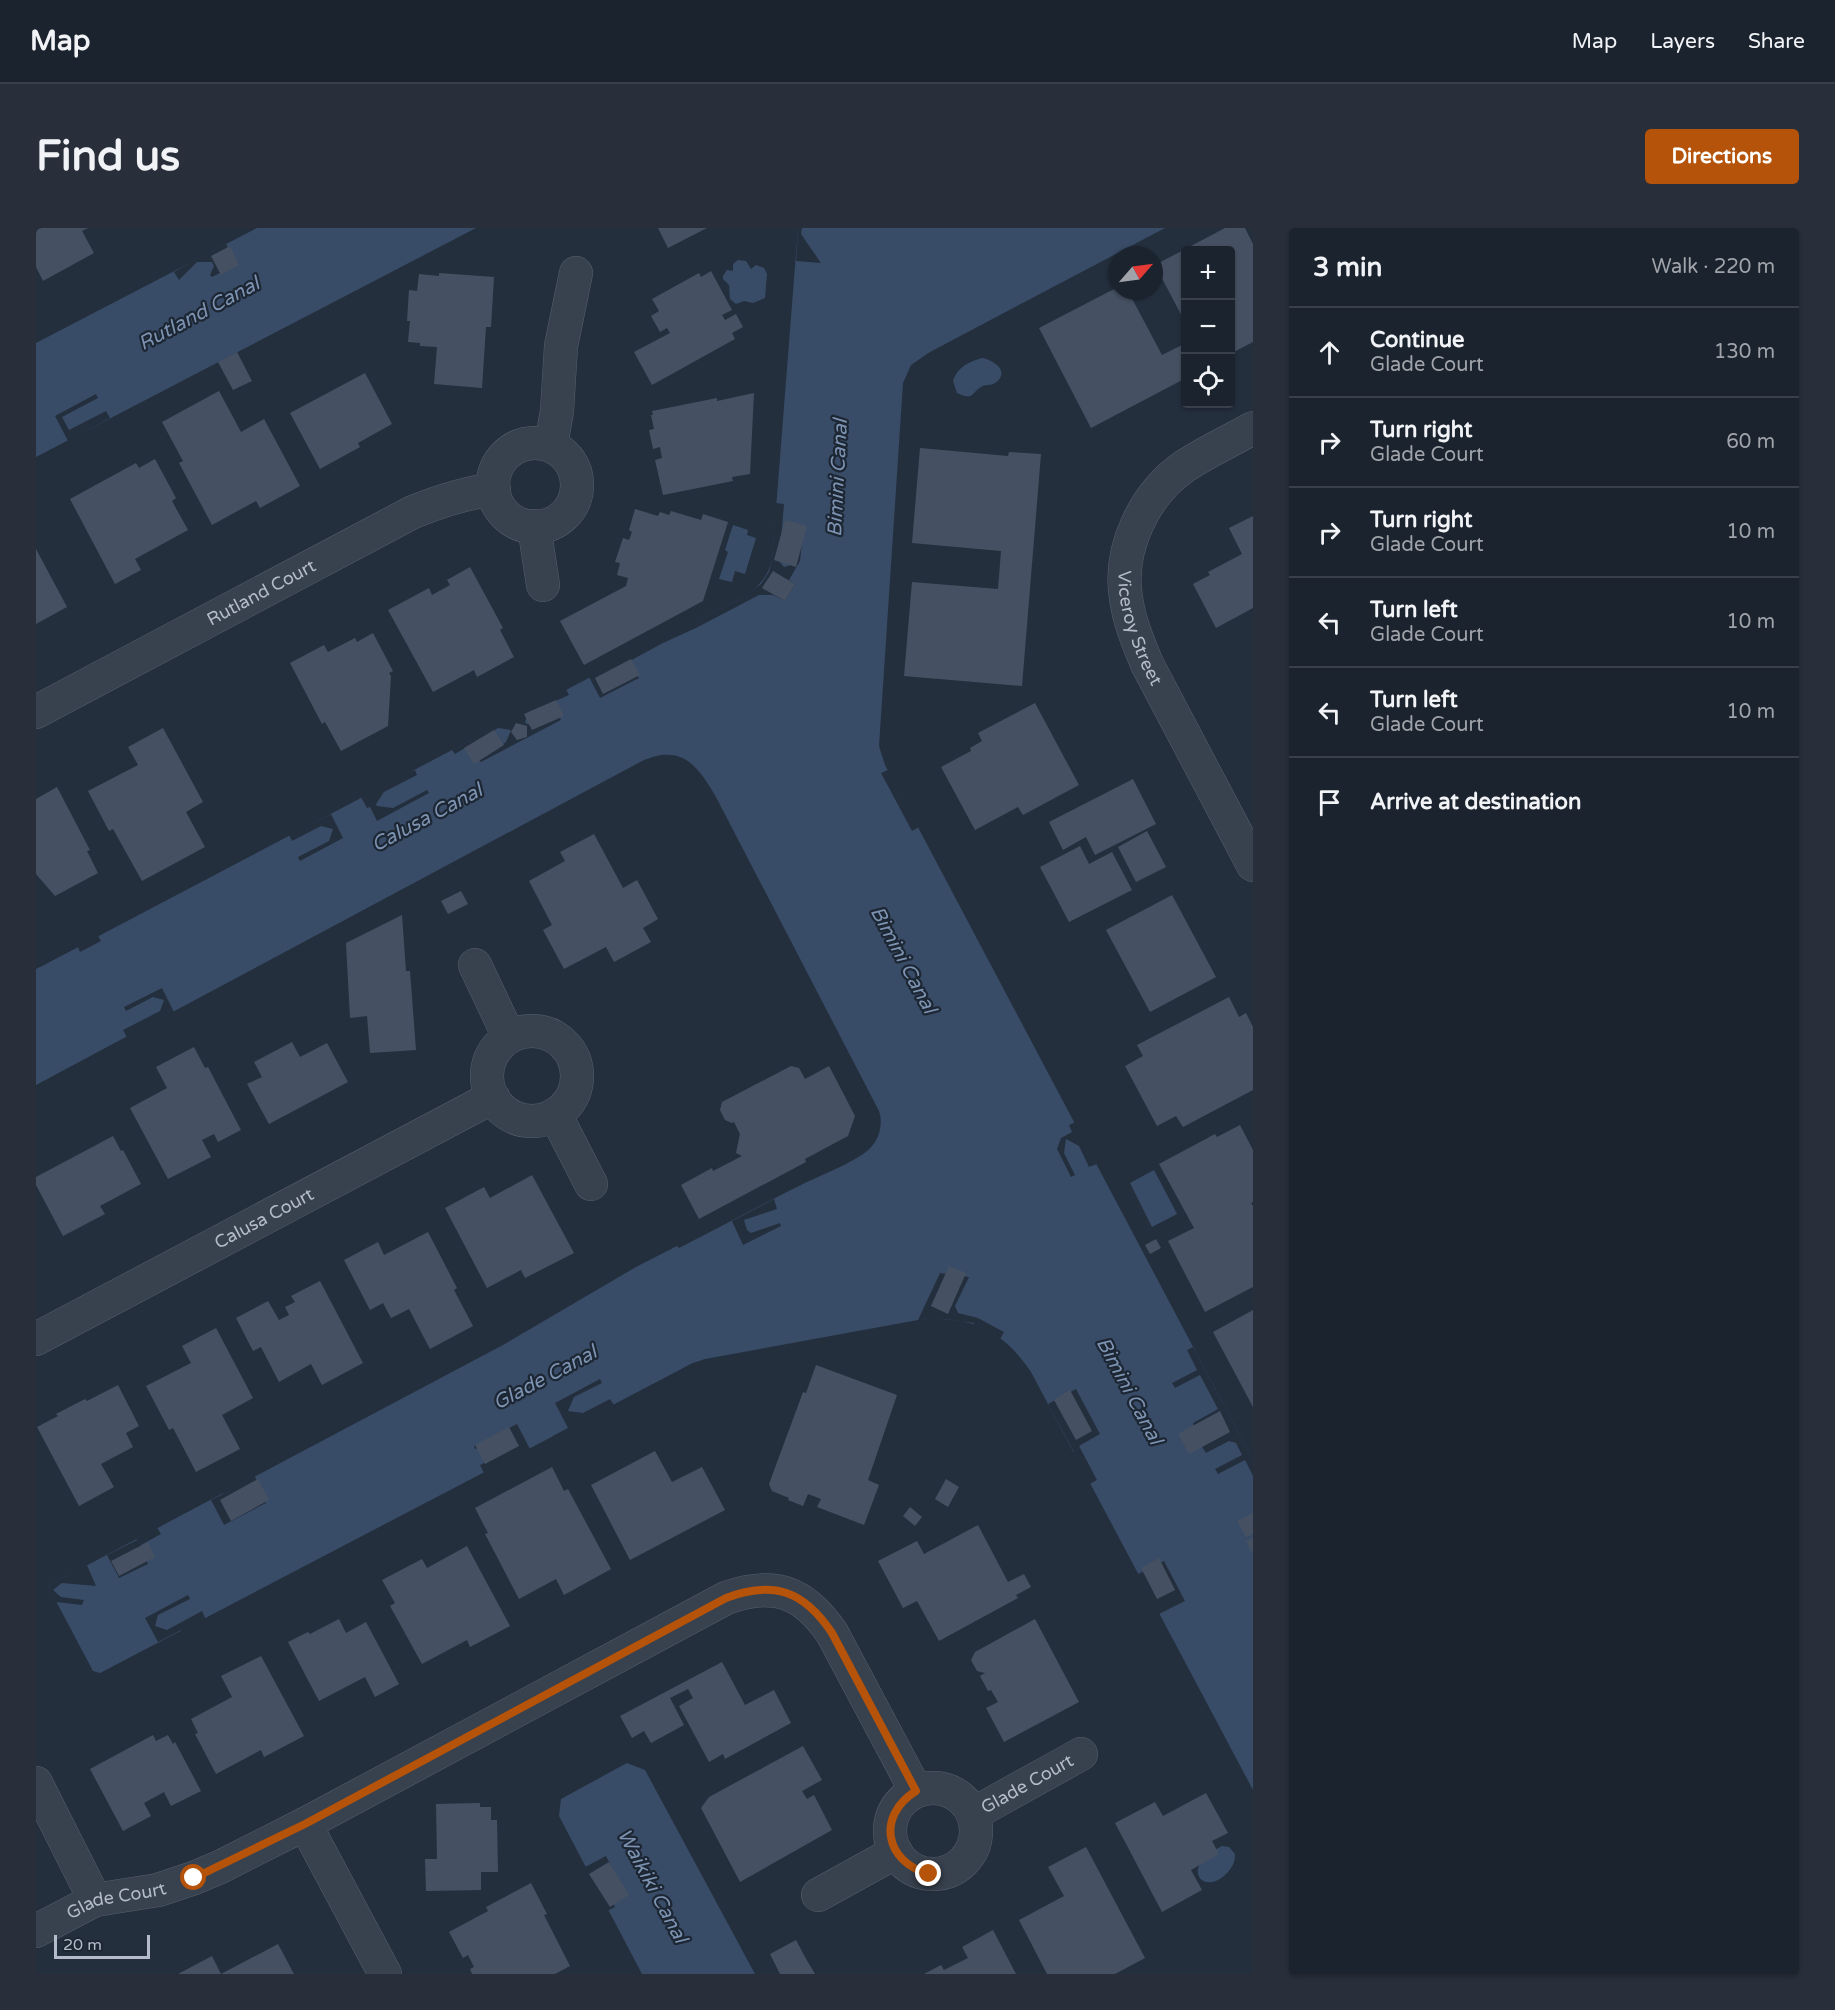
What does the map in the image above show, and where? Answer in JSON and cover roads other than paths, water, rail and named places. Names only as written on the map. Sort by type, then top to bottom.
[{"type":"street","points":[[551,445],[557,411],[561,346],[576,273]]},
{"type":"street","name":"Viceroy Street","points":[[1253,428],[1183,467],[1153,497],[1143,512],[1127,554],[1125,596],[1135,636],[1147,664],[1253,865]]},
{"type":"street","points":[[530,444],[551,445],[568,460],[578,481],[574,501],[566,513],[555,522],[541,526],[526,526],[513,520],[502,510],[495,497],[496,469],[504,456],[516,448],[530,444]]},
{"type":"street","name":"Rutland Court","points":[[36,712],[413,512],[460,495],[494,489]]},
{"type":"street","points":[[534,526],[543,585]]},
{"type":"street","points":[[476,965],[509,1037]]},
{"type":"street","points":[[536,1031],[549,1034],[562,1042],[571,1052],[576,1065],[575,1086],[566,1105],[543,1120],[515,1117],[503,1109],[493,1097],[488,1072],[491,1058],[498,1046],[509,1037],[522,1032],[536,1031]]},
{"type":"street","name":"Calusa Court","points":[[36,1340],[493,1097]]},
{"type":"street","points":[[555,1114],[591,1184]]},
{"type":"street","name":"Glade Court","points":[[36,1931],[95,1900],[158,1890],[194,1878],[305,1824],[726,1598],[744,1592],[763,1589],[782,1591],[804,1602],[820,1616],[833,1635],[916,1791]]},
{"type":"street","name":"Glade Court","points":[[973,1814],[1081,1755]]},
{"type":"street","points":[[36,1783],[95,1900]]},
{"type":"street","name":"Glade Court","points":[[939,1788],[951,1792],[963,1800],[973,1814],[976,1823],[976,1837],[972,1850],[965,1861],[955,1869],[942,1874],[922,1873],[904,1863],[891,1840],[890,1826],[894,1813],[902,1802],[916,1791],[939,1788]]},
{"type":"street","points":[[305,1824],[385,1974]]},
{"type":"water","name":"Rutland Canal","points":[[257,228],[476,228],[36,457],[36,343]]},
{"type":"water","points":[[798,228],[1165,228],[1131,246],[1109,246],[1109,258],[930,352],[911,365],[903,383],[879,746],[885,765],[1253,1460],[1253,1790],[1031,1372],[1020,1357],[996,1335],[969,1323],[954,1320],[918,1320],[693,1363],[100,1673],[93,1671],[48,1586],[503,1345],[636,1267],[677,1246],[679,1248],[852,1161],[872,1146],[881,1125],[879,1111],[716,797],[695,767],[678,756],[667,755],[642,761],[36,1085],[36,969],[739,599],[760,583],[772,560]]},
{"type":"water","points":[[738,260],[746,261],[751,269],[756,265],[764,268],[767,274],[765,298],[753,303],[744,301],[736,304],[730,299],[729,285],[723,276],[727,270],[733,271],[733,264]]},
{"type":"water","points":[[982,358],[999,367],[1000,379],[993,384],[981,387],[969,396],[957,393],[953,381],[957,372],[968,363]]},
{"type":"water","points":[[733,525],[748,530],[747,535],[756,538],[745,574],[735,571],[732,582],[719,579],[728,552],[725,550]]},
{"type":"water","points":[[1154,1170],[1177,1214],[1152,1227],[1130,1183]]},
{"type":"water","name":"Waikiki Canal","points":[[627,1763],[645,1770],[755,1974],[642,1974],[559,1816],[561,1799]]},
{"type":"water","points":[[1222,1846],[1229,1847],[1235,1854],[1232,1866],[1219,1879],[1211,1882],[1204,1881],[1199,1877],[1198,1871],[1201,1863],[1208,1854]]},
{"type":"water label","name":"Bimini Canal","points":[[838,478]]},
{"type":"water label","name":"Calusa Canal","points":[[427,818]]},
{"type":"water label","name":"Bimini Canal","points":[[903,960]]},
{"type":"water label","name":"Glade Canal","points":[[545,1378]]},
{"type":"water label","name":"Bimini Canal","points":[[1129,1391]]}]
